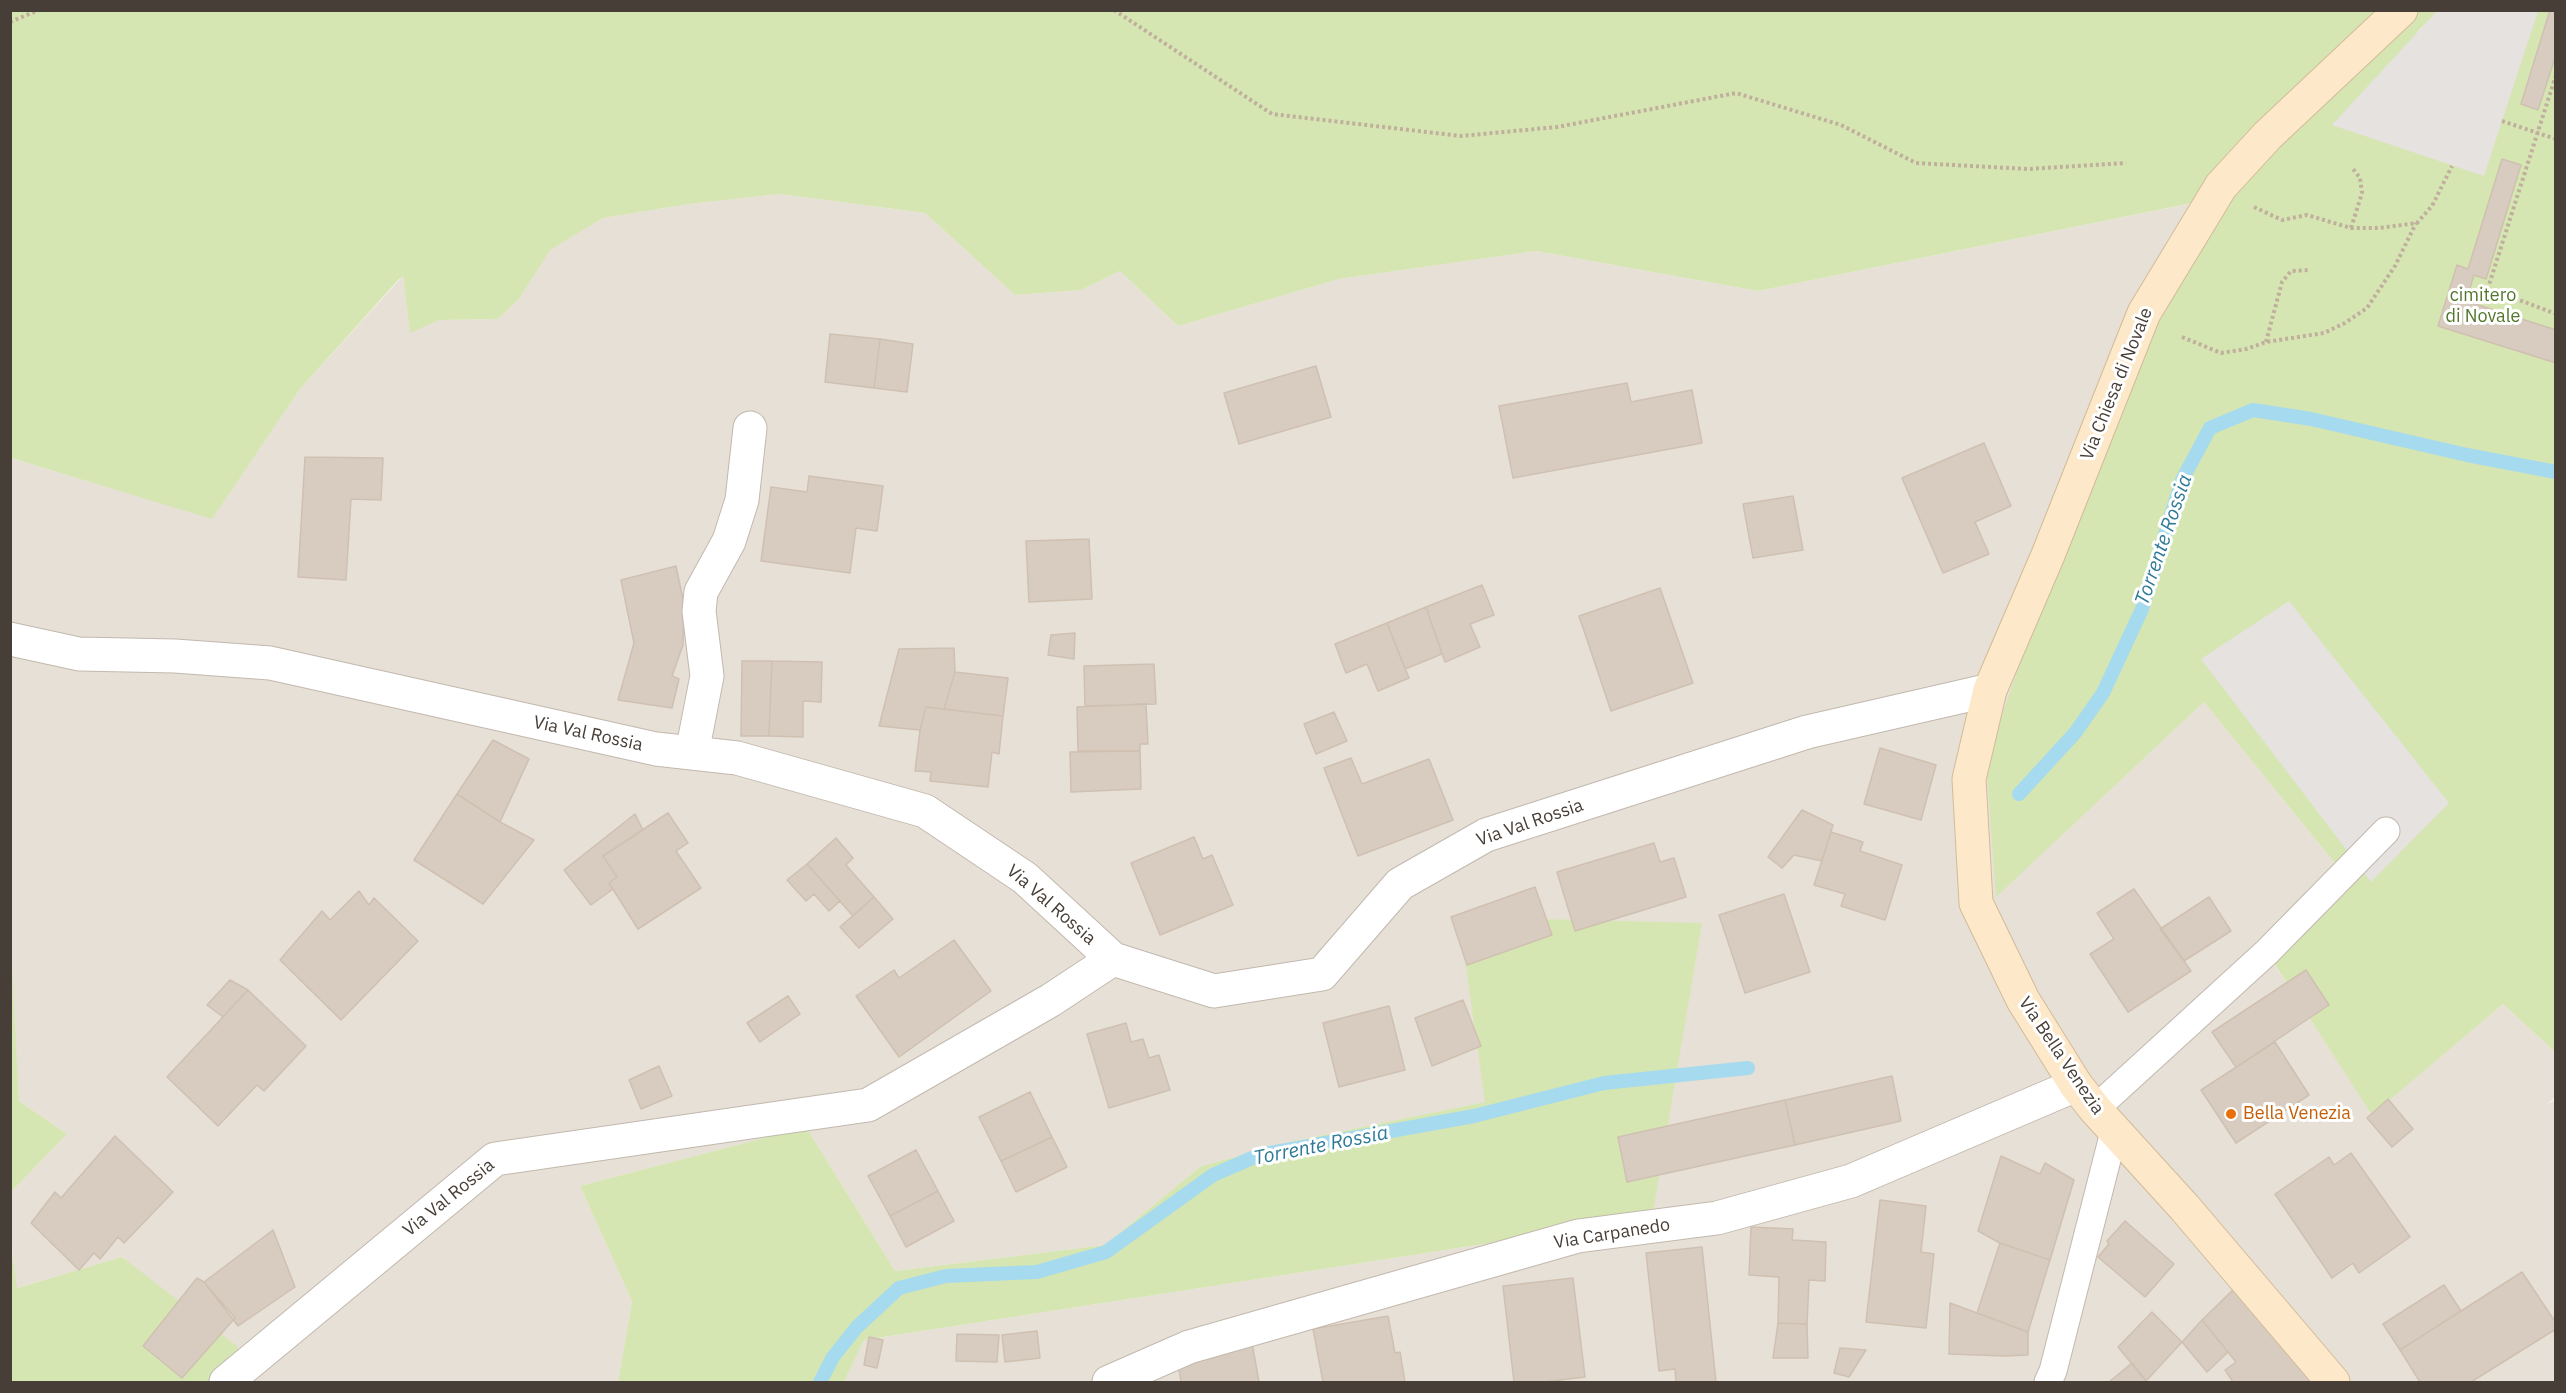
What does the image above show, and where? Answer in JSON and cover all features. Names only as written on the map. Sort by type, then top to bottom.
[{"type":"main road","name":"Via Chiesa di Novale","points":[[1990,690],[2049,555],[2144,314],[2221,186],[2268,135],[2400,10]]},
{"type":"main road","name":"Via Bella Venezia","points":[[1990,690],[1969,779],[1976,903],[2023,1000],[2095,1109],[2185,1208],[2333,1383]]},
{"type":"street","points":[[692,753],[707,676],[699,611],[701,592],[729,541],[742,500],[750,428]]},
{"type":"street","name":"Via Val Rossia","points":[[10,639],[78,654],[175,656],[270,663],[656,749],[737,758],[925,811],[1025,878],[1113,959],[1214,991],[1322,974],[1400,885],[1486,834],[1807,732],[1990,690]]},
{"type":"street","name":"Via Val Rossia","points":[[226,1383],[495,1159],[868,1105],[1051,1000],[1113,959]]},
{"type":"street","name":"Via Carpanedo","points":[[1109,1383],[1190,1347],[1578,1236],[1717,1218],[2095,1109]]},
{"type":"lane","points":[[2048,1383],[2053,1371],[2095,1109],[2267,952],[2386,831]]},
{"type":"path","points":[[10,22],[39,10]]},
{"type":"path","points":[[1114,10],[1272,114],[1461,136],[1557,127],[1736,93],[1841,125],[1916,162],[2028,169],[2126,163]]},
{"type":"path","points":[[2556,75],[2488,288],[2556,314]]},
{"type":"path","points":[[2502,121],[2556,139]]},
{"type":"path","points":[[2144,314],[2181,337],[2221,353],[2246,349],[2266,342],[2324,333],[2345,323],[2367,308],[2394,266],[2417,223],[2432,206],[2452,166]]},
{"type":"path","points":[[2351,228],[2362,193],[2361,178],[2354,169]]},
{"type":"path","points":[[2244,202],[2282,220],[2307,214],[2351,228],[2379,228],[2417,223]]},
{"type":"path","points":[[2266,342],[2282,282],[2291,271],[2310,270]]},
{"type":"path","points":[[2176,329],[2181,337]]},
{"type":"shaded area","points":[[2438,10],[2538,11],[2484,176],[2332,125]]},
{"type":"shaded area","points":[[780,194],[925,213],[1015,295],[1081,290],[1120,271],[1178,326],[1339,279],[1536,251],[1758,291],[2228,196],[1996,896],[2204,702],[2338,867],[2259,941],[2372,1114],[2503,1004],[2555,1052],[2555,1097],[2547,1104],[2555,1101],[2555,1382],[844,1382],[864,1340],[1652,1218],[1459,917],[1486,1102],[1299,1140],[1201,1166],[1105,1245],[895,1271],[806,1127],[580,1186],[632,1301],[618,1382],[238,1382],[123,1257],[16,1288],[11,1239],[11,1192],[67,1134],[19,1101],[10,949],[10,458],[212,518],[300,389],[403,276],[410,332],[439,320],[498,319],[519,299],[549,250],[603,218],[689,204]]},
{"type":"shaded area","points":[[2289,601],[2449,803],[2371,882],[2201,659]]},
{"type":"green space","name":"cimitero di Novale","points":[[10,11],[2438,11],[2417,32],[2537,11],[2555,11],[2555,1052],[2503,1004],[2372,1115],[2259,940],[2338,867],[2204,702],[1996,897],[1986,760],[2150,298],[2227,196],[1758,291],[1536,251],[1339,279],[1178,326],[1120,271],[1081,290],[1015,295],[925,213],[780,194],[689,204],[603,218],[550,250],[519,299],[498,319],[439,320],[410,333],[403,276],[300,389],[212,519],[11,458]]},
{"type":"green space","points":[[1459,917],[1702,923],[1652,1218],[864,1340],[844,1382],[618,1382],[632,1301],[580,1186],[806,1127],[895,1271],[1105,1245],[1201,1166],[1299,1140],[1485,1102]]},
{"type":"green space","points":[[11,949],[19,1101],[67,1134],[11,1192]]},
{"type":"green space","points":[[10,1239],[17,1288],[122,1257],[238,1347],[238,1382],[11,1382]]},
{"type":"building","points":[[2550,10],[2556,10],[2556,55],[2538,110],[2521,104]]},
{"type":"building","points":[[2502,159],[2521,165],[2486,279],[2474,275],[2466,301],[2556,330],[2556,363],[2438,326],[2457,265],[2468,269]]},
{"type":"building","points":[[830,334],[880,339],[874,388],[825,382]]},
{"type":"building","points":[[880,339],[913,344],[907,392],[874,388]]},
{"type":"building","points":[[1316,366],[1331,417],[1239,444],[1224,393]]},
{"type":"building","points":[[1627,383],[1631,402],[1692,390],[1702,443],[1513,478],[1499,406]]},
{"type":"building","points":[[1984,443],[2011,506],[1975,522],[1989,554],[1943,573],[1902,478]]},
{"type":"building","points":[[305,457],[383,458],[381,500],[351,499],[346,580],[298,577]]},
{"type":"building","points":[[809,476],[883,486],[877,531],[856,528],[850,573],[761,561],[771,487],[807,492]]},
{"type":"building","points":[[1793,496],[1803,550],[1753,558],[1743,504]]},
{"type":"building","points":[[1089,539],[1092,599],[1029,602],[1026,541]]},
{"type":"building","points":[[676,566],[684,604],[683,645],[672,676],[679,679],[672,708],[618,700],[634,643],[621,580]]},
{"type":"building","points":[[1482,585],[1494,615],[1470,624],[1480,647],[1445,662],[1426,607]]},
{"type":"building","points":[[1660,588],[1693,683],[1611,711],[1579,616]]},
{"type":"building","points":[[1426,607],[1442,654],[1405,669],[1387,623]]},
{"type":"building","points":[[1387,623],[1409,678],[1378,691],[1367,664],[1346,673],[1335,644]]},
{"type":"building","points":[[1075,633],[1074,659],[1048,655],[1051,635]]},
{"type":"building","points":[[954,648],[955,672],[944,709],[926,707],[920,730],[879,726],[899,649]]},
{"type":"building","points":[[742,661],[772,661],[769,736],[741,736]]},
{"type":"building","points":[[772,661],[822,662],[821,702],[803,701],[803,737],[769,736]]},
{"type":"building","points":[[1154,664],[1156,704],[1085,706],[1084,666]]},
{"type":"building","points":[[955,672],[1008,678],[1003,716],[944,709]]},
{"type":"building","points":[[1146,704],[1148,744],[1140,744],[1140,751],[1078,751],[1077,707]]},
{"type":"building","points":[[926,707],[1003,716],[999,754],[992,752],[988,787],[930,781],[931,772],[915,771],[920,730]]},
{"type":"building","points":[[1334,712],[1347,741],[1316,754],[1304,724]]},
{"type":"building","points":[[493,740],[529,759],[500,822],[457,794]]},
{"type":"building","points":[[1880,748],[1936,765],[1921,820],[1864,804]]},
{"type":"building","points":[[1140,751],[1141,789],[1071,792],[1070,752]]},
{"type":"building","points":[[1351,758],[1362,784],[1429,759],[1453,820],[1358,856],[1324,768]]},
{"type":"building","points":[[457,794],[500,822],[534,840],[483,904],[414,860]]},
{"type":"building","points":[[1802,810],[1833,825],[1822,861],[1794,855],[1782,868],[1768,857]]},
{"type":"building","points":[[668,813],[688,843],[676,851],[701,888],[638,929],[609,883],[617,877],[603,856]]},
{"type":"building","points":[[635,814],[643,830],[603,856],[617,877],[609,883],[613,889],[591,905],[564,870]]},
{"type":"building","points":[[1831,832],[1863,842],[1860,851],[1902,865],[1885,920],[1841,906],[1845,894],[1814,885]]},
{"type":"building","points":[[1194,837],[1203,859],[1212,855],[1233,905],[1160,935],[1131,863]]},
{"type":"building","points":[[836,838],[853,858],[846,865],[874,897],[853,916],[807,864]]},
{"type":"building","points":[[1654,843],[1660,862],[1674,858],[1686,897],[1575,931],[1557,872]]},
{"type":"building","points":[[807,864],[840,901],[829,911],[814,894],[806,901],[787,880]]},
{"type":"building","points":[[1535,887],[1552,935],[1467,965],[1451,917]]},
{"type":"building","points":[[2134,889],[2191,971],[2128,1012],[2090,954],[2114,939],[2097,913]]},
{"type":"building","points":[[359,891],[369,905],[374,898],[418,941],[341,1020],[280,960],[322,911],[330,920]]},
{"type":"building","points":[[1784,894],[1810,972],[1745,993],[1719,915]]},
{"type":"building","points":[[874,897],[893,919],[859,948],[840,927]]},
{"type":"building","points":[[2209,897],[2231,931],[2184,961],[2160,929]]},
{"type":"building","points":[[954,940],[991,991],[899,1057],[856,996],[894,970],[899,978]]},
{"type":"building","points":[[2306,970],[2329,1005],[2236,1067],[2212,1032]]},
{"type":"building","points":[[230,980],[248,990],[223,1017],[207,1005]]},
{"type":"building","points":[[248,990],[306,1046],[264,1091],[257,1085],[218,1126],[167,1077]]},
{"type":"building","points":[[788,996],[800,1014],[760,1042],[747,1023]]},
{"type":"building","points":[[1463,1000],[1481,1046],[1432,1066],[1415,1018]]},
{"type":"building","points":[[1389,1006],[1405,1070],[1339,1087],[1323,1023]]},
{"type":"building","points":[[1126,1023],[1131,1042],[1143,1039],[1149,1058],[1159,1055],[1170,1090],[1109,1108],[1087,1034]]},
{"type":"building","points":[[2275,1042],[2309,1095],[2236,1143],[2201,1090]]},
{"type":"building","points":[[659,1066],[672,1096],[641,1109],[629,1080]]},
{"type":"building","points":[[1892,1076],[1901,1121],[1795,1145],[1785,1100]]},
{"type":"building","points":[[1030,1092],[1052,1137],[1001,1161],[979,1117]]},
{"type":"building","points":[[2388,1099],[2413,1129],[2392,1147],[2367,1118]]},
{"type":"building","points":[[1785,1100],[1795,1145],[1627,1182],[1618,1137]]},
{"type":"building","points":[[115,1136],[173,1192],[124,1243],[118,1237],[100,1259],[94,1253],[79,1270],[31,1223],[55,1192],[61,1198]]},
{"type":"building","points":[[1052,1137],[1067,1167],[1016,1192],[1001,1161]]},
{"type":"building","points":[[916,1150],[938,1191],[890,1216],[868,1176]]},
{"type":"building","points":[[2351,1153],[2410,1237],[2359,1273],[2353,1263],[2332,1278],[2275,1194],[2329,1157],[2334,1165]]},
{"type":"building","points":[[2001,1156],[2040,1174],[2045,1163],[2074,1180],[2050,1260],[2000,1243],[1978,1231]]},
{"type":"building","points":[[938,1191],[954,1221],[906,1247],[890,1216]]},
{"type":"building","points":[[1880,1200],[1926,1206],[1921,1252],[1934,1254],[1926,1328],[1866,1322]]},
{"type":"building","points":[[2125,1221],[2174,1264],[2145,1297],[2098,1257],[2109,1244],[2107,1241]]},
{"type":"building","points":[[1751,1227],[1793,1229],[1792,1240],[1826,1242],[1825,1281],[1809,1280],[1807,1324],[1778,1323],[1779,1277],[1749,1275]]},
{"type":"building","points":[[273,1230],[295,1287],[238,1326],[204,1282]]},
{"type":"building","points":[[2000,1243],[2050,1260],[2028,1332],[1977,1313]]},
{"type":"building","points":[[1702,1247],[1716,1382],[1676,1382],[1675,1369],[1659,1371],[1646,1253]]},
{"type":"building","points":[[2522,1272],[2556,1323],[2556,1329],[2471,1382],[2420,1382],[2400,1350]]},
{"type":"building","points":[[197,1278],[204,1282],[235,1318],[182,1378],[143,1346]]},
{"type":"building","points":[[1573,1278],[1585,1377],[1544,1382],[1514,1382],[1503,1286]]},
{"type":"building","points":[[2444,1285],[2461,1311],[2400,1350],[2383,1324]]},
{"type":"building","points":[[2235,1288],[2318,1382],[2233,1382],[2225,1370],[2236,1362],[2202,1320]]},
{"type":"building","points":[[1950,1303],[2028,1332],[2028,1355],[1949,1354]]},
{"type":"building","points":[[2152,1312],[2182,1342],[2146,1381],[2118,1347]]},
{"type":"building","points":[[1388,1316],[1395,1353],[1400,1352],[1405,1382],[1323,1382],[1313,1329]]},
{"type":"building","points":[[2202,1320],[2228,1352],[2207,1372],[2182,1342]]},
{"type":"building","points":[[1778,1323],[1807,1324],[1808,1358],[1773,1358]]},
{"type":"building","points":[[1037,1331],[1040,1358],[1005,1362],[1002,1335]]},
{"type":"building","points":[[957,1334],[999,1335],[997,1362],[956,1361]]},
{"type":"building","points":[[869,1337],[883,1340],[877,1368],[864,1365]]},
{"type":"building","points":[[1252,1343],[1259,1382],[1181,1382],[1177,1356]]},
{"type":"building","points":[[1840,1348],[1866,1350],[1849,1377],[1834,1373]]},
{"type":"building","points":[[2132,1363],[2147,1382],[2109,1382]]},
{"type":"waterway","name":"Torrente Rossia","points":[[2019,794],[2075,733],[2103,693],[2142,609],[2182,480],[2210,428],[2253,410],[2311,419],[2467,455],[2556,472]]},
{"type":"waterway","name":"Torrente Rossia","points":[[820,1382],[833,1357],[857,1327],[899,1288],[946,1276],[1037,1272],[1106,1252],[1213,1175],[1259,1155],[1474,1116],[1604,1083],[1748,1068]]},
{"type":"place","name":"Bella Venezia","points":[[2231,1114]]}]
